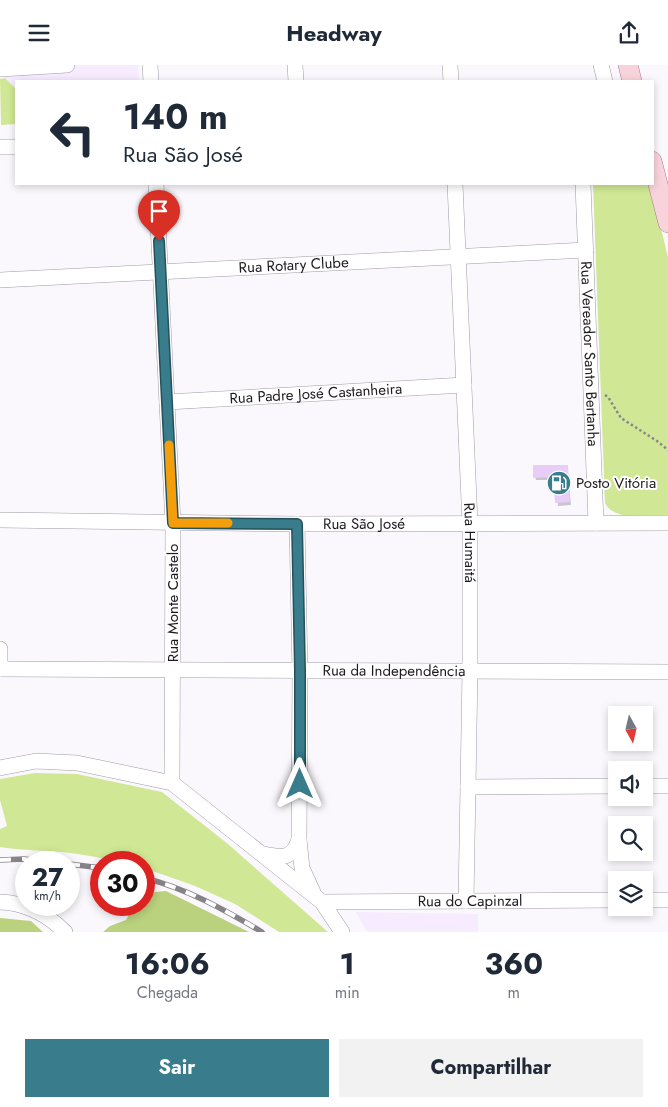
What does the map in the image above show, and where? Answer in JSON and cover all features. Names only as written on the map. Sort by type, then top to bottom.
[{"type":"main road","points":[[628,65],[632,80]]},
{"type":"main road","points":[[654,169],[668,223]]},
{"type":"street","points":[[0,69],[68,65]]},
{"type":"street","points":[[150,65],[151,80]]},
{"type":"street","points":[[295,65],[296,80]]},
{"type":"street","points":[[450,65],[451,80]]},
{"type":"street","points":[[601,65],[605,80]]},
{"type":"street","points":[[0,147],[15,147]]},
{"type":"street","name":"Rua Monte Castelo","points":[[156,185],[173,523],[172,783]]},
{"type":"street","name":"Rua Humaitá","points":[[455,185],[470,523],[470,671],[466,901]]},
{"type":"street","name":"Rua Vereador Santo Bertanha","points":[[583,185],[596,523]]},
{"type":"street","name":"Rua Rotary Clube","points":[[0,280],[586,250]]},
{"type":"street","name":"Rua Padre José Castanheira","points":[[167,402],[464,385]]},
{"type":"street","name":"Rua São José","points":[[0,520],[297,524],[668,523]]},
{"type":"street","points":[[297,524],[300,671],[299,840],[302,869],[319,899],[342,932]]},
{"type":"street","points":[[0,649],[0,669]]},
{"type":"street","name":"Rua da Independência","points":[[0,669],[668,672]]},
{"type":"street","points":[[0,768],[36,761],[77,763],[172,783],[319,899]]},
{"type":"street","points":[[468,787],[608,786]]},
{"type":"street","points":[[653,786],[668,786]]},
{"type":"street","points":[[263,855],[289,855],[295,851],[299,840]]},
{"type":"street","name":"Rua do Capinzal","points":[[319,899],[608,900]]},
{"type":"street","points":[[653,900],[668,900]]},
{"type":"street","points":[[0,902],[29,907],[51,917],[65,932]]},
{"type":"path","points":[[591,389],[608,397],[621,418],[668,450]]},
{"type":"shaded area","points":[[4,65],[138,65],[139,80],[15,80],[15,88],[5,78]]},
{"type":"shaded area","points":[[356,912],[478,914],[478,932],[367,932]]},
{"type":"green space","points":[[5,78],[15,88],[15,124],[1,125],[0,79]]},
{"type":"green space","points":[[593,185],[650,185],[668,257],[668,515],[624,515],[616,513],[605,503]]},
{"type":"green space","points":[[35,773],[77,774],[162,792],[228,844],[328,932],[279,932],[235,904],[195,886],[155,872],[155,851],[90,851],[90,856],[80,855],[80,851],[0,847],[0,829],[7,826],[0,800],[0,779]]},
{"type":"green space","points":[[166,891],[249,932],[103,932],[110,926],[126,920],[128,916],[155,916],[155,892]]},
{"type":"green space","points":[[0,918],[31,921],[43,932],[0,932]]},
{"type":"building","points":[[533,465],[568,465],[570,502],[555,503],[553,477],[533,478]]},
{"type":"railway","points":[[0,860],[15,859]]},
{"type":"railway","points":[[80,865],[90,867]]},
{"type":"railway","points":[[155,881],[190,894],[262,932]]},
{"type":"slow traffic","points":[[169,445],[173,523],[228,523]]},
{"type":"place","name":"Posto Vitória","points":[[559,483]]},
{"type":"route","points":[[159,241],[173,523],[297,524],[300,784]]}]
